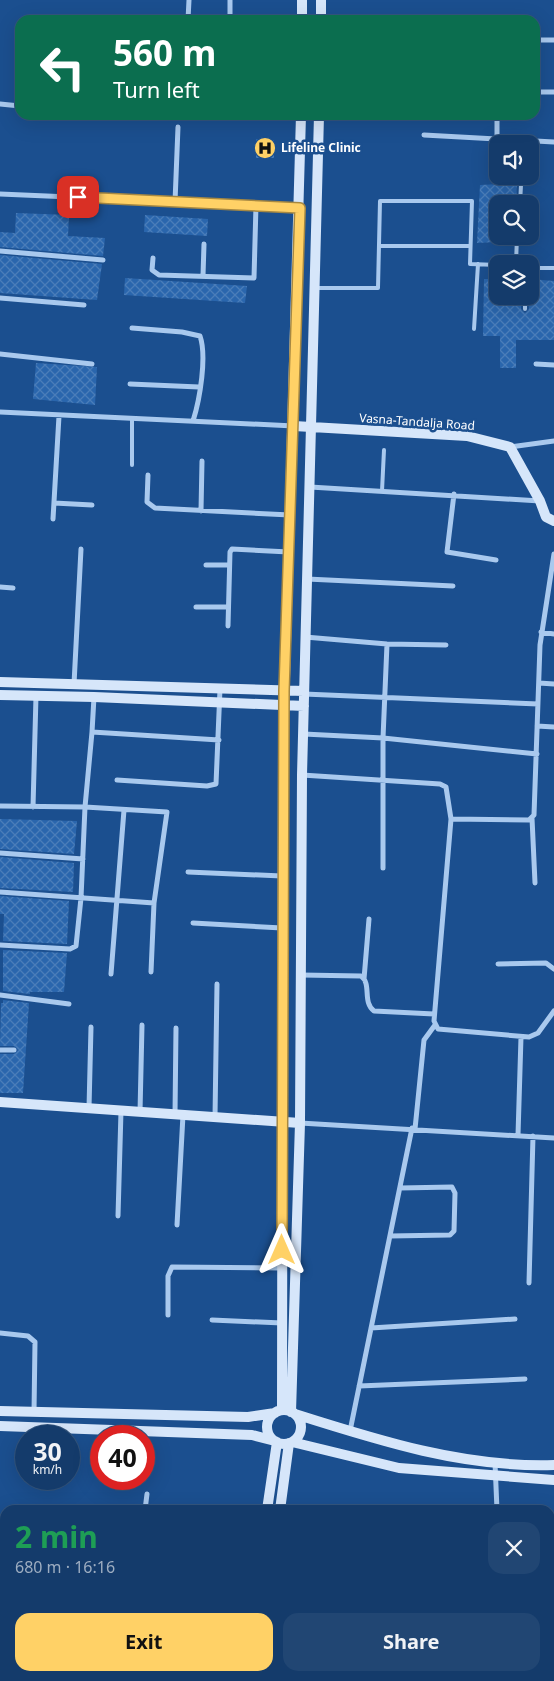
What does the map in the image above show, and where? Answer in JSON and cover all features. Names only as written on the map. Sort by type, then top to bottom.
[{"type":"street","points":[[188,15],[189,0]]},
{"type":"street","points":[[230,0],[230,15]]},
{"type":"street","points":[[302,0],[302,15]]},
{"type":"street","points":[[321,0],[321,15]]},
{"type":"street","points":[[540,40],[554,40]]},
{"type":"street","points":[[540,92],[554,92]]},
{"type":"street","points":[[0,104],[15,106]]},
{"type":"street","points":[[286,1412],[282,1324],[281,1122],[284,691],[294,426],[301,120]]},
{"type":"street","points":[[276,1442],[271,1438],[267,1427],[286,1412],[300,1123],[302,775],[319,120]]},
{"type":"street","points":[[497,120],[497,135]]},
{"type":"street","points":[[175,202],[178,127]]},
{"type":"street","points":[[424,135],[489,138]]},
{"type":"street","points":[[539,141],[554,142]]},
{"type":"street","points":[[0,194],[300,208]]},
{"type":"street","points":[[153,258],[152,270],[159,275],[254,278],[256,205]]},
{"type":"street","points":[[203,276],[204,244]]},
{"type":"street","points":[[0,251],[103,260]]},
{"type":"street","points":[[0,298],[84,305]]},
{"type":"street","points":[[132,328],[182,332],[200,336],[203,346],[193,421]]},
{"type":"street","points":[[0,354],[92,364]]},
{"type":"street","points":[[536,364],[554,365]]},
{"type":"street","points":[[130,384],[199,387]]},
{"type":"street","points":[[0,412],[294,426]]},
{"type":"street","points":[[53,519],[59,416]]},
{"type":"street","name":"Vasna-Tandalja Road","points":[[294,426],[467,436],[510,448]]},
{"type":"street","points":[[554,441],[510,448],[540,501],[546,517],[554,520]]},
{"type":"street","points":[[201,511],[202,461]]},
{"type":"street","points":[[148,475],[147,502],[155,508],[291,515]]},
{"type":"street","points":[[309,487],[454,494],[540,501]]},
{"type":"street","points":[[454,494],[447,552],[496,560]]},
{"type":"street","points":[[54,503],[92,505]]},
{"type":"street","points":[[74,684],[81,549]]},
{"type":"street","points":[[228,626],[228,556],[232,550],[290,552]]},
{"type":"street","points":[[535,883],[532,818],[536,810],[541,632],[551,590],[554,554]]},
{"type":"street","points":[[206,564],[228,565]]},
{"type":"street","points":[[307,579],[453,586]]},
{"type":"street","points":[[0,587],[13,588]]},
{"type":"street","points":[[196,607],[228,607]]},
{"type":"street","points":[[541,632],[554,634]]},
{"type":"street","points":[[305,637],[386,644],[446,645]]},
{"type":"street","points":[[383,868],[383,738],[386,644]]},
{"type":"street","points":[[0,682],[284,691],[385,698],[538,704]]},
{"type":"street","points":[[539,683],[554,684]]},
{"type":"street","points":[[117,780],[212,786],[218,780],[220,689]]},
{"type":"street","points":[[0,696],[94,697],[304,706]]},
{"type":"street","points":[[33,807],[36,696]]},
{"type":"street","points":[[0,945],[74,948],[77,943],[94,697]]},
{"type":"street","points":[[538,726],[554,727]]},
{"type":"street","points":[[92,732],[219,740]]},
{"type":"street","points":[[304,734],[383,738],[537,754]]},
{"type":"street","points":[[302,775],[440,784],[446,787],[449,796],[451,819],[434,1014],[435,1025],[425,1036],[424,1040],[413,1128],[350,1431]]},
{"type":"street","points":[[0,806],[85,807],[166,812],[154,903],[151,972]]},
{"type":"street","points":[[111,974],[124,810]]},
{"type":"street","points":[[451,819],[532,818]]},
{"type":"street","points":[[0,853],[83,860]]},
{"type":"street","points":[[188,872],[282,876]]},
{"type":"street","points":[[0,892],[154,903]]},
{"type":"street","points":[[369,920],[364,978],[368,1005],[374,1011],[434,1014]]},
{"type":"street","points":[[193,923],[282,928]]},
{"type":"street","points":[[498,964],[546,963],[554,969]]},
{"type":"street","points":[[301,975],[358,976],[364,978]]},
{"type":"street","points":[[215,1117],[218,984]]},
{"type":"street","points":[[0,995],[70,1004]]},
{"type":"street","points":[[435,1025],[443,1031],[529,1037],[538,1033],[554,1011]]},
{"type":"street","points":[[140,1112],[142,1025]]},
{"type":"street","points":[[89,1108],[91,1027]]},
{"type":"street","points":[[176,1028],[179,1115],[177,1225]]},
{"type":"street","points":[[518,1136],[521,1036]]},
{"type":"street","points":[[0,1050],[14,1050]]},
{"type":"street","points":[[0,1102],[281,1122],[413,1128],[554,1138]]},
{"type":"street","points":[[118,1216],[121,1110]]},
{"type":"street","points":[[529,1283],[533,1136]]},
{"type":"street","points":[[390,1236],[450,1235],[455,1228],[455,1193],[452,1187],[400,1188]]},
{"type":"street","points":[[168,1315],[168,1276],[172,1267],[282,1268]]},
{"type":"street","points":[[371,1328],[515,1319]]},
{"type":"street","points":[[212,1320],[282,1324]]},
{"type":"street","points":[[0,1333],[28,1336],[36,1342],[34,1412]]},
{"type":"street","points":[[359,1386],[525,1379]]},
{"type":"street","points":[[0,1411],[248,1417],[286,1412],[449,1457],[528,1466],[554,1465]]},
{"type":"street","points":[[281,1505],[290,1443],[300,1435],[301,1429],[299,1418],[286,1412]]},
{"type":"street","points":[[0,1426],[252,1435],[377,1464],[554,1480]]},
{"type":"street","points":[[268,1505],[276,1442]]},
{"type":"street","points":[[494,1462],[497,1505]]},
{"type":"street","points":[[145,1505],[148,1494]]},
{"type":"lane","points":[[520,195],[521,185]]},
{"type":"lane","points":[[314,288],[378,288],[380,201],[472,201],[469,246],[470,264],[489,265]]},
{"type":"lane","points":[[380,246],[469,246]]},
{"type":"lane","points":[[474,329],[478,264]]},
{"type":"lane","points":[[539,268],[554,268]]},
{"type":"lane","points":[[132,419],[132,465]]},
{"type":"lane","points":[[382,491],[384,450]]},
{"type":"building","points":[[256,139],[274,140],[274,158],[256,158]]},
{"type":"building","points":[[480,185],[517,185],[516,195],[489,195],[489,242],[477,243]]},
{"type":"building","points":[[16,213],[69,215],[68,236],[105,238],[103,256],[0,247],[0,232],[15,233]]},
{"type":"building","points":[[145,215],[208,219],[207,236],[144,232]]},
{"type":"building","points":[[0,255],[102,264],[97,300],[0,293]]},
{"type":"building","points":[[125,278],[247,286],[245,303],[124,295]]},
{"type":"building","points":[[484,279],[489,279],[489,305],[521,305],[521,309],[525,313],[529,309],[529,305],[539,305],[539,280],[554,281],[554,340],[516,340],[516,368],[500,368],[500,336],[483,336]]},
{"type":"building","points":[[36,363],[97,367],[95,405],[33,399]]},
{"type":"building","points":[[0,819],[77,821],[74,854],[0,849]]},
{"type":"building","points":[[0,857],[74,863],[73,892],[0,888]]},
{"type":"building","points":[[0,896],[69,901],[67,944],[3,941],[4,914],[0,914]]},
{"type":"building","points":[[3,950],[67,953],[64,992],[30,992],[30,994],[3,991]]},
{"type":"building","points":[[3,1000],[29,1003],[23,1093],[0,1093],[0,1054],[14,1054],[18,1050],[14,1046],[0,1046],[1,1003],[3,1003]]},
{"type":"place","name":"Lifeline Clinic","points":[[265,148]]},
{"type":"route","points":[[78,197],[300,208],[284,691],[281,1069],[282,1250]]}]
